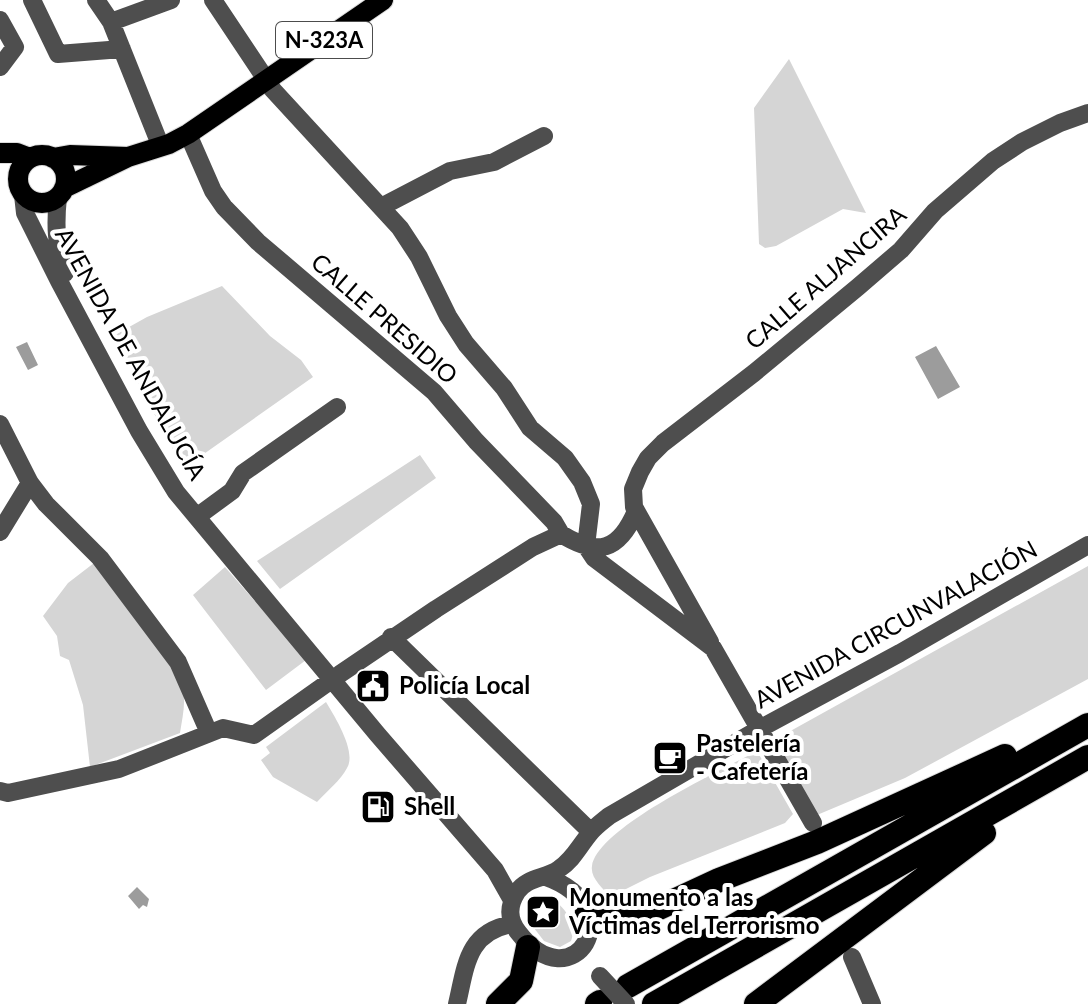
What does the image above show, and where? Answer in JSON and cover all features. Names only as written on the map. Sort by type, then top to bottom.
[{"type":"highway","points":[[627,995],[1088,725]]},
{"type":"highway","points":[[581,903],[612,920],[635,919],[719,880],[817,842],[1017,750],[1065,738]]},
{"type":"highway","points":[[654,1004],[1088,757]]},
{"type":"highway","points":[[756,1004],[964,846],[1013,815],[1051,778]]},
{"type":"highway","points":[[498,1004],[521,981],[528,947]]},
{"type":"main road","name":"N-323A","points":[[14,186],[40,203],[128,157],[161,147],[188,134],[270,87],[383,0]]},
{"type":"main road","name":"N-323A","points":[[0,153],[17,153],[30,158],[42,155],[53,158],[70,155],[128,157]]},
{"type":"main road","points":[[14,186],[19,170],[30,158]]},
{"type":"main road","points":[[53,158],[65,172],[61,193]]},
{"type":"street","points":[[32,0],[58,54],[122,49]]},
{"type":"street","points":[[96,0],[111,22],[161,147]]},
{"type":"street","points":[[111,22],[171,0]]},
{"type":"street","points":[[213,0],[270,87],[400,228],[466,344],[504,388],[530,428],[565,458],[582,482],[592,512],[586,546],[594,558],[713,648]]},
{"type":"street","points":[[0,20],[15,47],[0,67]]},
{"type":"street","name":"CALLE ALJANCIRA","points":[[610,545],[627,532],[636,511],[633,489],[648,458],[663,443],[858,287],[901,250],[944,203],[993,161],[1034,136],[1088,113]]},
{"type":"street","name":"CALLE PRESIDIO","points":[[188,134],[213,191],[224,207],[258,242],[434,392],[554,522],[561,534]]},
{"type":"street","points":[[381,207],[450,171],[494,162],[544,136]]},
{"type":"street","name":"AVENIDA DE ANDALUCÍA","points":[[14,186],[38,239],[155,460],[197,519],[501,864],[516,876],[537,879]]},
{"type":"street","name":"AVENIDA DE ANDALUCÍA","points":[[61,193],[55,227],[57,248],[67,278],[163,455],[202,513],[495,870],[512,900]]},
{"type":"street","points":[[202,513],[232,491],[243,473],[337,407]]},
{"type":"street","points":[[0,424],[30,483],[46,504],[100,558],[178,662],[209,733]]},
{"type":"street","points":[[0,532],[30,483]]},
{"type":"street","points":[[636,511],[813,823]]},
{"type":"street","points":[[627,532],[651,534]]},
{"type":"street","points":[[0,791],[21,790],[119,769],[223,728],[254,735],[391,637],[533,547],[561,534],[586,546],[610,545],[612,571]]},
{"type":"street","name":"AVENIDA CIRCUNVALACIÓN","points":[[537,879],[575,857],[591,832],[630,802],[1088,545]]},
{"type":"street","points":[[391,637],[591,832]]},
{"type":"street","points":[[575,857],[581,903],[591,930],[589,945],[600,976]]},
{"type":"street","points":[[581,903],[562,883],[537,879],[520,888],[512,900],[512,924],[528,947],[550,962],[568,962],[600,976],[627,995]]},
{"type":"street","points":[[457,1004],[470,950],[494,929],[512,924]]},
{"type":"street","points":[[568,962],[582,954],[589,945]]},
{"type":"street","points":[[852,957],[872,1004]]},
{"type":"shaded area","points":[[789,59],[866,213],[843,209],[776,246],[765,248],[759,244],[754,108]]},
{"type":"shaded area","points":[[222,286],[270,336],[301,360],[313,377],[191,463],[174,451],[113,336],[147,317]]},
{"type":"shaded area","points":[[27,342],[38,365],[28,370],[16,347]]},
{"type":"shaded area","points":[[936,346],[960,387],[938,399],[915,357]]},
{"type":"shaded area","points":[[420,455],[436,478],[280,589],[257,561]]},
{"type":"shaded area","points":[[94,563],[169,660],[178,676],[184,701],[180,733],[90,767],[83,705],[69,660],[60,656],[57,636],[43,616],[68,583]]},
{"type":"shaded area","points":[[1088,566],[1088,679],[905,778],[817,815],[776,739]]},
{"type":"shaded area","points":[[225,567],[306,660],[266,690],[193,595]]},
{"type":"shaded area","points":[[326,702],[344,735],[349,761],[341,777],[317,802],[273,777],[261,760],[270,753],[266,747]]},
{"type":"shaded area","points":[[757,751],[793,814],[785,823],[650,877],[610,897],[595,879],[592,866],[599,851],[615,834],[691,785]]},
{"type":"shaded area","points":[[137,887],[149,899],[147,907],[143,905],[139,909],[128,896]]},
{"type":"shaded area","points":[[545,895],[557,903],[570,920],[571,941],[560,947],[544,941],[527,919],[528,906]],"holes":[[[541,900],[553,904],[556,911],[552,922],[545,925],[534,920],[531,912],[534,904]]]},
{"type":"place","name":"Policía Local","points":[[373,686]]},
{"type":"place","name":"Pastelería - Cafetería","points":[[670,758]]},
{"type":"place","name":"Shell","points":[[378,807]]},
{"type":"place","name":"Monumento a las Víctimas del Terrorismo","points":[[543,912]]}]
